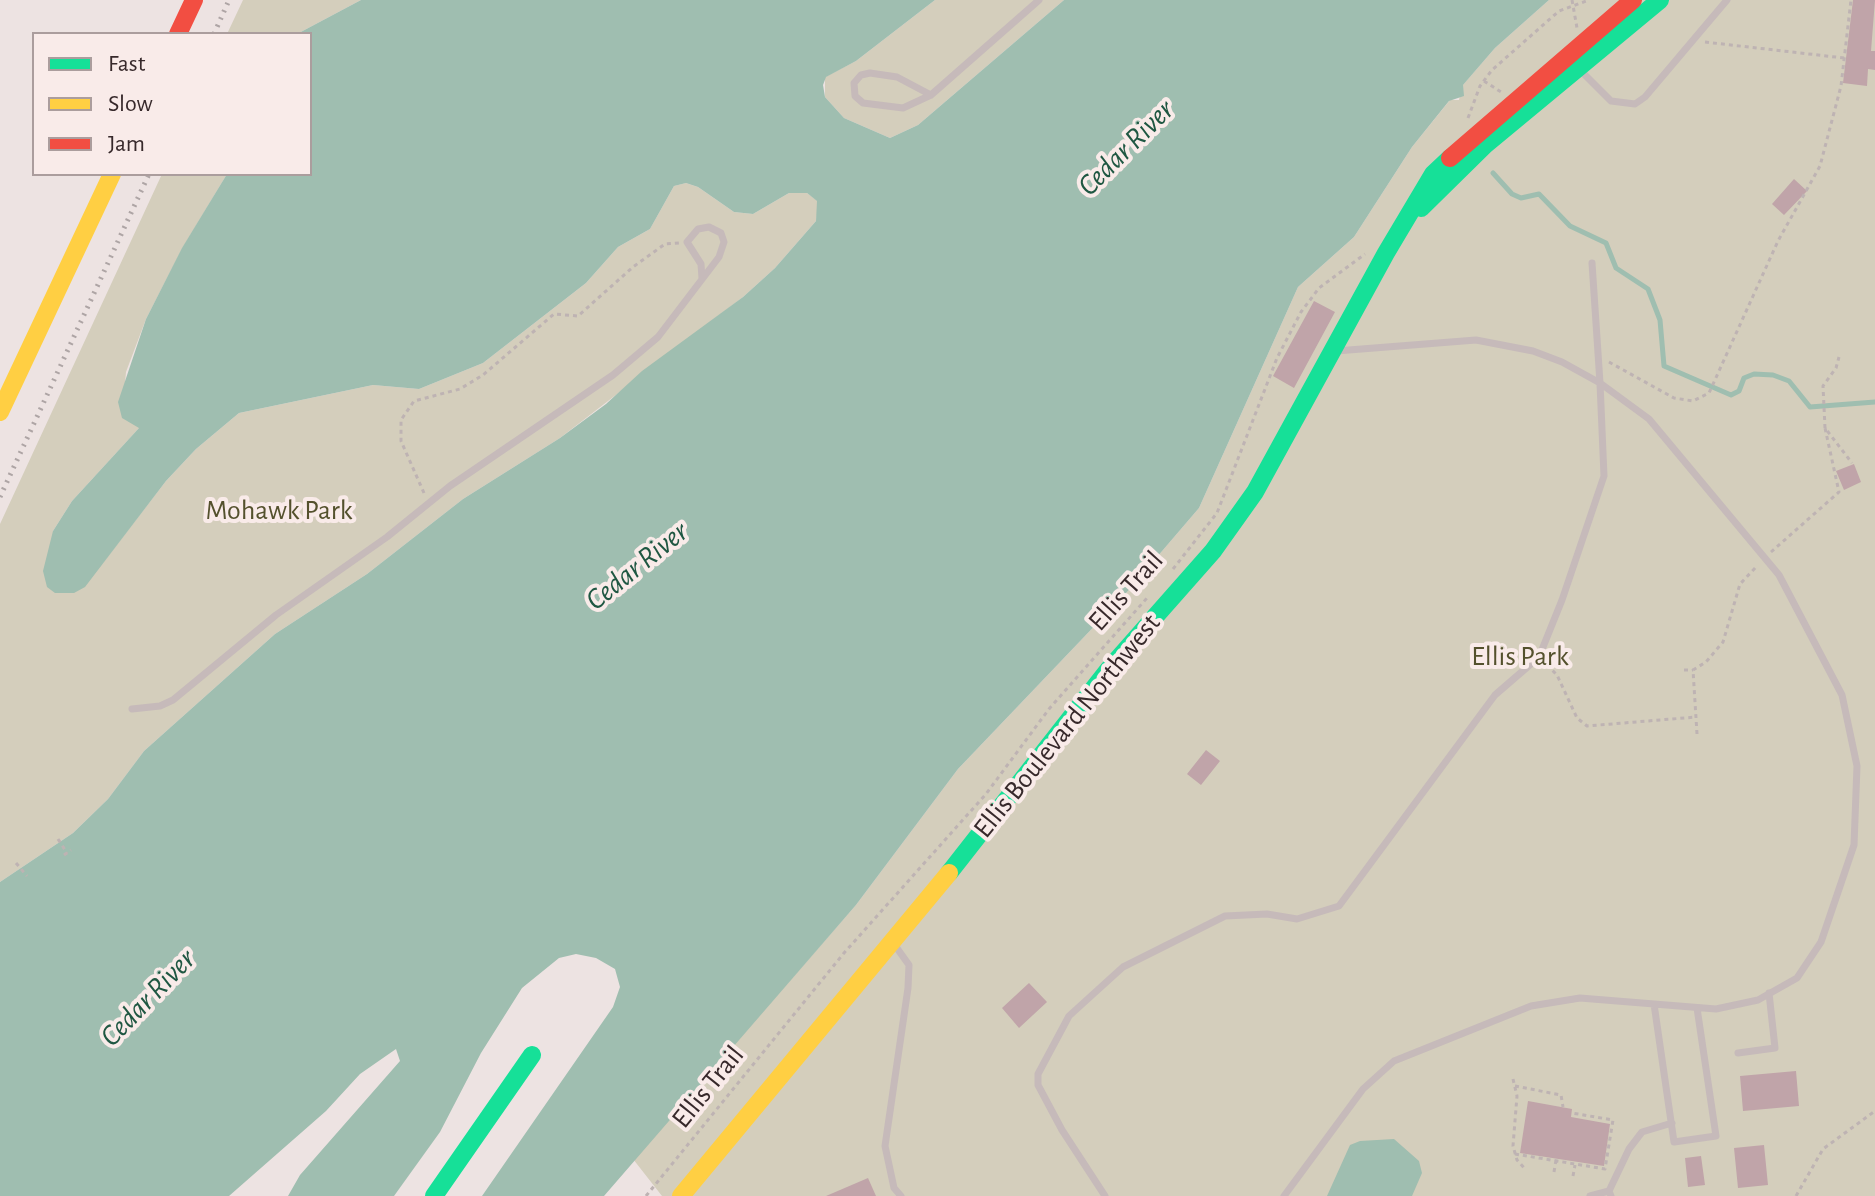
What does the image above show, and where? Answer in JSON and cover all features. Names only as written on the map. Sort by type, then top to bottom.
[{"type":"street","points":[[179,32],[194,0]]},
{"type":"street","name":"Ellis Boulevard Northwest","points":[[681,1196],[894,943],[1108,670],[1213,551],[1255,492],[1404,224],[1633,0]]},
{"type":"street","name":"Ellis Boulevard Northwest","points":[[1572,62],[1660,0]]},
{"type":"street","points":[[0,412],[111,176]]},
{"type":"street","points":[[434,1196],[532,1055]]},
{"type":"lane","points":[[931,95],[897,77],[870,73],[861,75],[854,83],[855,96],[863,103],[903,108],[931,95],[1039,0]]},
{"type":"lane","points":[[1572,62],[1611,101],[1635,104],[1645,97],[1727,0]]},
{"type":"lane","points":[[132,709],[160,706],[173,700],[276,615],[387,537],[429,503],[613,375],[658,337],[719,257],[724,242],[721,233],[709,227],[698,229],[687,242],[701,264],[702,278]]},
{"type":"lane","points":[[1105,1196],[1062,1130],[1038,1085],[1038,1074],[1069,1016],[1123,967],[1225,916],[1267,914],[1297,919],[1339,906],[1495,695],[1539,657],[1604,476],[1592,263]]},
{"type":"lane","points":[[1284,1196],[1363,1089],[1394,1061],[1531,1006],[1580,998],[1716,1009],[1769,993],[1797,978],[1821,942],[1854,845],[1857,766],[1842,695],[1779,575],[1649,419],[1600,383],[1548,356],[1476,340],[1334,351]]},
{"type":"lane","points":[[894,943],[909,965],[908,988],[885,1146],[894,1188],[901,1196]]},
{"type":"lane","points":[[1738,1053],[1775,1048],[1769,993]]},
{"type":"lane","points":[[1654,1004],[1674,1142],[1716,1136],[1697,1008]]},
{"type":"lane","points":[[1590,1196],[1610,1194],[1642,1132],[1672,1123]]},
{"type":"path","points":[[1461,127],[1484,81],[1559,11],[1572,3],[1589,0]]},
{"type":"path","points":[[1598,357],[1674,398],[1693,401],[1709,393],[1778,241],[1820,166],[1835,118],[1851,0]]},
{"type":"path","points":[[1572,3],[1578,32]]},
{"type":"path","points":[[1696,35],[1706,42],[1844,58]]},
{"type":"path","points":[[1484,81],[1503,93]]},
{"type":"path","points":[[429,503],[401,441],[401,420],[414,401],[460,389],[483,375],[554,314],[578,316],[633,267],[665,244],[687,242]]},
{"type":"path","name":"Ellis Trail","points":[[1168,575],[1217,513],[1277,358],[1301,312],[1319,288],[1367,253]]},
{"type":"path","points":[[1684,670],[1693,670],[1706,662],[1723,642],[1740,584],[1839,492],[1825,428],[1823,386],[1839,357]]},
{"type":"path","points":[[1825,428],[1852,463]]},
{"type":"path","name":"Ellis Trail","points":[[646,1196],[844,953],[986,794],[1049,709],[1149,597]]},
{"type":"path","points":[[1539,657],[1557,675],[1577,718],[1587,726],[1696,717]]},
{"type":"path","points":[[1693,670],[1697,734]]},
{"type":"path","points":[[58,839],[67,853]]},
{"type":"path","points":[[16,863],[26,876]]},
{"type":"path","points":[[1513,1079],[1515,1154],[1525,1169]]},
{"type":"path","points":[[1515,1086],[1561,1095],[1563,1107]]},
{"type":"path","points":[[1796,1196],[1823,1149],[1875,1111]]},
{"type":"path","points":[[1515,1154],[1605,1169],[1613,1120],[1572,1113]]},
{"type":"path","points":[[1554,1172],[1556,1160]]},
{"type":"path","points":[[1573,1176],[1575,1165]]},
{"type":"green space","points":[[243,0],[361,0],[301,32],[228,32]]},
{"type":"green space","points":[[935,0],[1064,0],[918,125],[890,138],[844,118],[825,97],[825,77],[856,61]]},
{"type":"green space","name":"Ellis Park","points":[[1549,0],[1875,0],[1875,1196],[662,1196],[633,1159],[856,905],[958,769],[1127,592],[1199,508],[1298,287],[1354,237],[1412,147],[1450,100],[1459,100],[1462,86],[1495,48]]},
{"type":"green space","name":"Mohawk Park","points":[[161,176],[226,176],[182,249],[146,319],[126,372],[122,417],[140,427],[72,501],[53,531],[101,565],[166,481],[196,449],[239,413],[373,385],[419,389],[483,363],[586,283],[618,247],[650,229],[674,186],[686,183],[698,187],[734,212],[753,214],[789,193],[807,193],[819,202],[816,221],[775,268],[743,297],[560,438],[463,499],[367,574],[275,634],[144,751],[108,799],[73,833],[0,882],[0,524]]},
{"type":"water","name":"Cedar River","points":[[361,0],[935,0],[856,61],[826,77],[823,85],[825,97],[844,118],[890,138],[918,125],[1064,0],[1549,0],[1495,48],[1463,85],[1464,96],[1449,101],[1412,147],[1354,237],[1298,287],[1199,508],[1127,592],[958,769],[856,905],[604,1196],[482,1196],[613,1007],[620,987],[615,969],[596,958],[576,954],[559,958],[522,988],[481,1053],[440,1132],[394,1196],[288,1196],[300,1175],[400,1061],[396,1049],[360,1074],[326,1111],[229,1196],[0,1196],[0,882],[73,833],[108,799],[144,751],[275,634],[367,574],[463,499],[560,438],[606,404],[642,371],[743,297],[775,268],[816,221],[817,201],[807,193],[789,193],[753,214],[734,212],[698,187],[686,183],[674,186],[650,229],[618,247],[586,283],[483,363],[419,389],[373,385],[239,413],[196,449],[166,481],[85,587],[74,593],[55,593],[47,587],[43,571],[53,531],[72,501],[139,428],[122,418],[118,402],[146,319],[182,248],[226,176],[312,176],[312,32],[301,32]]},
{"type":"water","points":[[1394,1139],[1419,1161],[1422,1173],[1412,1196],[1327,1196],[1350,1145],[1360,1141]]},
{"type":"building","points":[[1853,0],[1875,0],[1871,51],[1875,51],[1875,70],[1868,69],[1867,86],[1843,83]]},
{"type":"building","points":[[1794,179],[1807,191],[1784,215],[1772,204]]},
{"type":"building","points":[[1314,301],[1335,312],[1294,388],[1273,376]]},
{"type":"building","points":[[1854,464],[1861,482],[1844,490],[1836,471]]},
{"type":"building","points":[[1206,750],[1220,761],[1201,785],[1187,774]]},
{"type":"building","points":[[1029,983],[1047,1002],[1019,1028],[1002,1008]]},
{"type":"building","points":[[1796,1071],[1799,1106],[1743,1111],[1740,1076]]},
{"type":"building","points":[[1528,1101],[1572,1109],[1571,1117],[1610,1124],[1604,1166],[1520,1153]]},
{"type":"building","points":[[1764,1145],[1768,1185],[1738,1188],[1734,1148]]},
{"type":"building","points":[[1701,1156],[1705,1185],[1688,1187],[1685,1158]]},
{"type":"building","points":[[868,1178],[876,1196],[826,1196]]},
{"type":"waterway","points":[[1493,173],[1512,194],[1521,198],[1539,194],[1570,226],[1606,243],[1616,268],[1648,289],[1660,320],[1664,366],[1731,395],[1739,391],[1744,378],[1754,374],[1773,375],[1789,381],[1810,407],[1875,402]]},
{"type":"railway","points":[[215,32],[229,0]]},
{"type":"railway","points":[[0,497],[148,176]]},
{"type":"traffic: fast","points":[[1421,208],[1485,145],[1660,0]]},
{"type":"traffic: fast","points":[[949,873],[1108,670],[1213,551],[1255,492],[1386,253],[1433,174],[1450,158]]},
{"type":"traffic: fast","points":[[434,1196],[532,1055]]},
{"type":"traffic: slow","points":[[0,412],[111,176]]},
{"type":"traffic: slow","points":[[681,1196],[949,873]]},
{"type":"traffic: jam","points":[[179,32],[194,0]]},
{"type":"traffic: jam","points":[[1450,158],[1633,0]]}]
